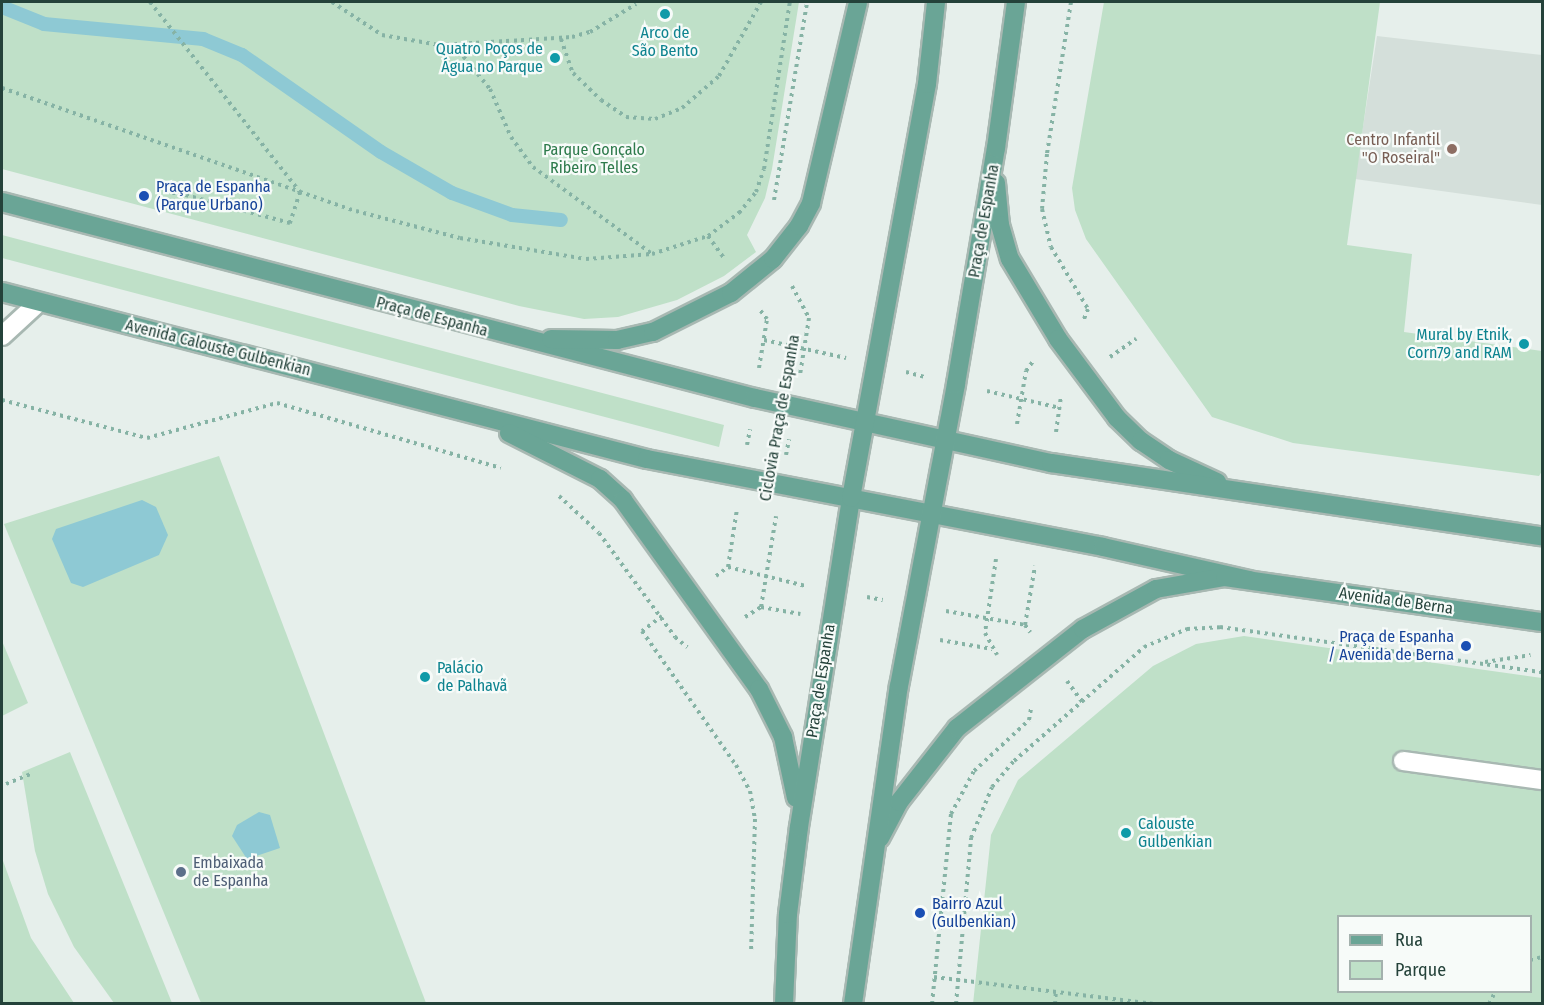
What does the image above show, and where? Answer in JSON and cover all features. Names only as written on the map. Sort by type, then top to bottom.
[{"type":"main road","points":[[483,330],[582,340],[617,340],[653,332],[731,293],[772,259],[799,226],[814,194],[858,2]]},
{"type":"main road","name":"Praça de Espanha","points":[[798,827],[850,498],[878,366],[927,84],[936,2]]},
{"type":"main road","name":"Praça de Espanha","points":[[853,1004],[899,686],[956,384],[996,148],[1016,2]]},
{"type":"main road","points":[[996,148],[1000,225],[1010,259],[1058,339],[1117,418],[1169,460],[1261,497],[1542,536]]},
{"type":"main road","name":"Praça de Espanha","points":[[2,202],[483,330],[794,407],[1051,463],[1261,497]]},
{"type":"main road","name":"Avenida Calouste Gulbenkian","points":[[2,292],[435,405]]},
{"type":"main road","points":[[435,405],[647,459],[932,514],[1249,580]]},
{"type":"main road","points":[[435,405],[527,440],[600,479],[623,500],[759,689],[783,737],[794,776],[798,827],[784,1004]]},
{"type":"main road","points":[[874,850],[899,802],[930,759],[957,728],[1083,629],[1156,589],[1225,577],[1249,580]]},
{"type":"main road","name":"Avenida de Berna","points":[[1249,580],[1542,622]]},
{"type":"street","points":[[2,336],[38,303]]},
{"type":"street","points":[[1403,761],[1542,780]]},
{"type":"path","points":[[150,2],[300,192]]},
{"type":"path","points":[[332,2],[382,35],[454,45],[561,39],[590,32],[636,4]]},
{"type":"path","points":[[561,39],[573,73],[601,100],[626,117],[656,119],[682,108],[719,76],[761,2]]},
{"type":"path","points":[[2,88],[368,214],[520,250],[586,259],[652,254],[708,236],[739,213],[756,192],[764,169],[790,2]]},
{"type":"path","points":[[771,205],[779,179],[807,2]]},
{"type":"path","points":[[454,45],[490,89],[512,136],[533,167],[652,254]]},
{"type":"path","points":[[160,245],[174,192],[290,223],[300,192]]},
{"type":"path","name":"Ciclovia Praça de Espanha","points":[[720,633],[761,607],[804,349],[808,318],[804,304],[772,259]]},
{"type":"path","points":[[764,340],[1060,408]]},
{"type":"path","points":[[2,400],[147,438],[277,403],[511,471]]},
{"type":"path","points":[[549,490],[599,533],[684,645],[696,648],[720,633]]},
{"type":"path","points":[[956,1004],[971,838],[992,787],[1014,761],[1144,647],[1187,629],[1220,627],[1542,672]]},
{"type":"path","points":[[932,1004],[947,830],[961,790],[974,771],[1031,715],[1029,703],[993,650]]},
{"type":"path","points":[[1478,663],[1536,654]]},
{"type":"path","points":[[6,784],[33,774]]},
{"type":"path","points":[[934,977],[1056,990],[1154,1004]]},
{"type":"path","points":[[1054,1004],[1056,990]]},
{"type":"shaded area","name":"Centro Infantil \"O Roseiral\"","points":[[1377,36],[1542,55],[1542,205],[1355,179]]},
{"type":"green space","name":"Parque Gonçalo Ribeiro Telles","points":[[2,2],[799,2],[772,169],[765,198],[747,235],[756,252],[724,276],[677,300],[618,317],[584,319],[519,306],[2,169]]},
{"type":"green space","points":[[1104,2],[1380,2],[1347,245],[1412,254],[1404,332],[1542,351],[1542,471],[1539,476],[1293,443],[1212,417],[1086,239],[1075,210],[1072,188]]},
{"type":"green space","points":[[2,235],[724,425],[719,447],[2,258]]},
{"type":"green space","points":[[219,456],[426,1003],[201,1003],[4,524]]},
{"type":"green space","points":[[1244,636],[1542,678],[1542,1003],[973,1004],[991,835],[1018,780],[1153,666],[1196,644]]},
{"type":"green space","points":[[2,641],[28,703],[2,716]]},
{"type":"green space","points":[[70,752],[172,1003],[114,1003],[74,947],[48,894],[35,851],[22,772]]},
{"type":"green space","points":[[2,858],[31,938],[74,1003],[2,1003]]},
{"type":"water","points":[[142,500],[156,507],[168,535],[159,555],[83,587],[71,583],[52,539],[56,529]]},
{"type":"water","points":[[259,812],[270,815],[280,848],[247,859],[232,836],[237,825]]},
{"type":"waterway","points":[[2,7],[44,24],[203,39],[242,55],[381,152],[452,193],[512,215],[561,220]]},
{"type":"place","name":"Arco de São Bento","points":[[665,14]]},
{"type":"place","name":"Quatro Poços de Água no Parque","points":[[555,58]]},
{"type":"place","name":"Centro Infantil \"O Roseiral\"","points":[[1452,149]]},
{"type":"place","name":"Praça de Espanha (Parque Urbano)","points":[[144,196]]},
{"type":"place","name":"Mural by Etnik, Corn79 and RAM","points":[[1524,344]]},
{"type":"place","name":"Praça de Espanha / Avenida de Berna","points":[[1466,646]]},
{"type":"place","name":"Palácio de Palhavã","points":[[425,677]]},
{"type":"place","name":"Calouste Gulbenkian","points":[[1126,833]]},
{"type":"place","name":"Embaixada de Espanha","points":[[181,872]]},
{"type":"place","name":"Bairro Azul (Gulbenkian)","points":[[920,913]]}]
